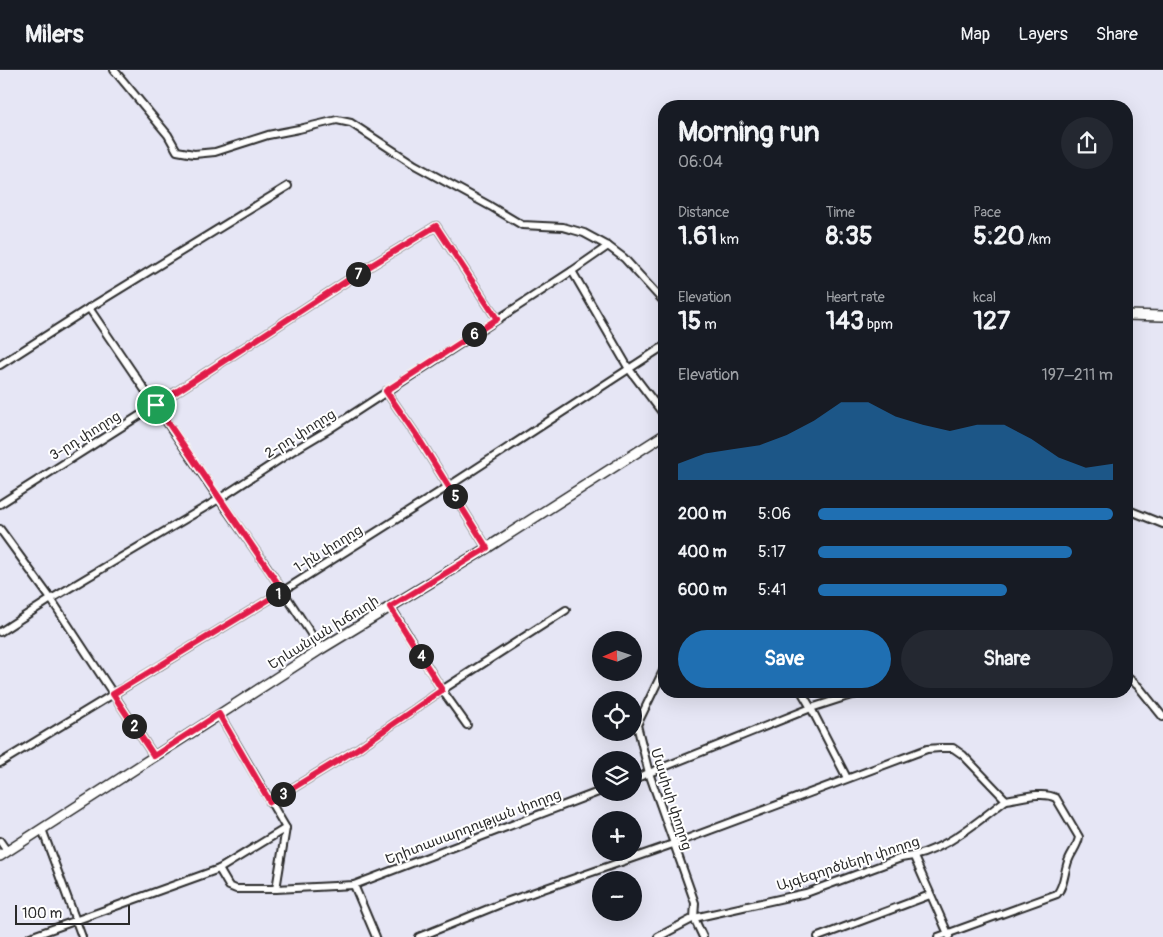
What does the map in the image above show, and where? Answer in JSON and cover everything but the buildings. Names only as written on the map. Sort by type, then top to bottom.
[{"type":"main road","points":[[1133,315],[1163,316]]},
{"type":"main road","name":"Երևանյան խճուղի","points":[[4,854],[320,649],[487,548],[658,439]]},
{"type":"street","points":[[114,70],[168,135],[177,151],[194,154],[215,152],[268,135],[337,120],[351,123],[415,165],[522,225],[563,227],[584,233],[608,246],[624,258],[658,295]]},
{"type":"street","points":[[0,365],[288,186]]},
{"type":"street","name":"3-րդ փողոց","points":[[0,504],[362,271],[436,226],[497,319]]},
{"type":"street","name":"2-րդ փողոց","points":[[0,632],[51,599],[220,499],[608,246]]},
{"type":"street","points":[[572,271],[628,369],[658,407]]},
{"type":"street","points":[[89,308],[283,591],[320,649]]},
{"type":"street","name":"1-ին փողոց","points":[[0,763],[283,591],[658,350]]},
{"type":"street","points":[[386,391],[419,439],[487,548]]},
{"type":"street","points":[[1133,512],[1163,524]]},
{"type":"street","points":[[0,529],[51,599],[154,756]]},
{"type":"street","points":[[390,607],[442,690],[467,725]]},
{"type":"street","points":[[270,802],[357,749],[442,690],[566,610]]},
{"type":"street","name":"Մասիսի փողոց","points":[[658,681],[637,725],[649,773],[694,903],[694,918],[703,937]]},
{"type":"street","points":[[1133,682],[1163,717]]},
{"type":"street","points":[[805,698],[847,778]]},
{"type":"street","points":[[642,776],[811,708],[842,698]]},
{"type":"street","points":[[219,714],[286,828],[276,889]]},
{"type":"street","points":[[419,937],[503,903],[673,844],[927,749],[953,748],[963,755],[1006,800],[1043,795],[1051,795],[1056,798],[1079,837],[1068,861],[1061,888],[1057,894],[948,935],[938,937]]},
{"type":"street","name":"Երիտասարդության փողոց","points":[[219,869],[229,886],[236,889],[354,885],[592,794]]},
{"type":"street","name":"Այգեգործների փողոց","points":[[658,937],[694,918],[806,892],[901,858],[914,857],[948,843],[1006,800]]},
{"type":"street","points":[[30,937],[219,869],[286,828]]},
{"type":"street","points":[[42,829],[82,937]]},
{"type":"street","points":[[0,840],[4,854]]},
{"type":"street","points":[[914,857],[948,935]]},
{"type":"street","points":[[354,885],[376,937]]},
{"type":"street","points":[[818,937],[930,895]]},
{"type":"route","points":[[436,226],[497,319],[386,391],[419,439],[487,548],[390,607],[442,690],[357,749],[270,802],[219,714],[154,756],[113,694],[283,591],[156,405],[362,271],[436,226]]}]
